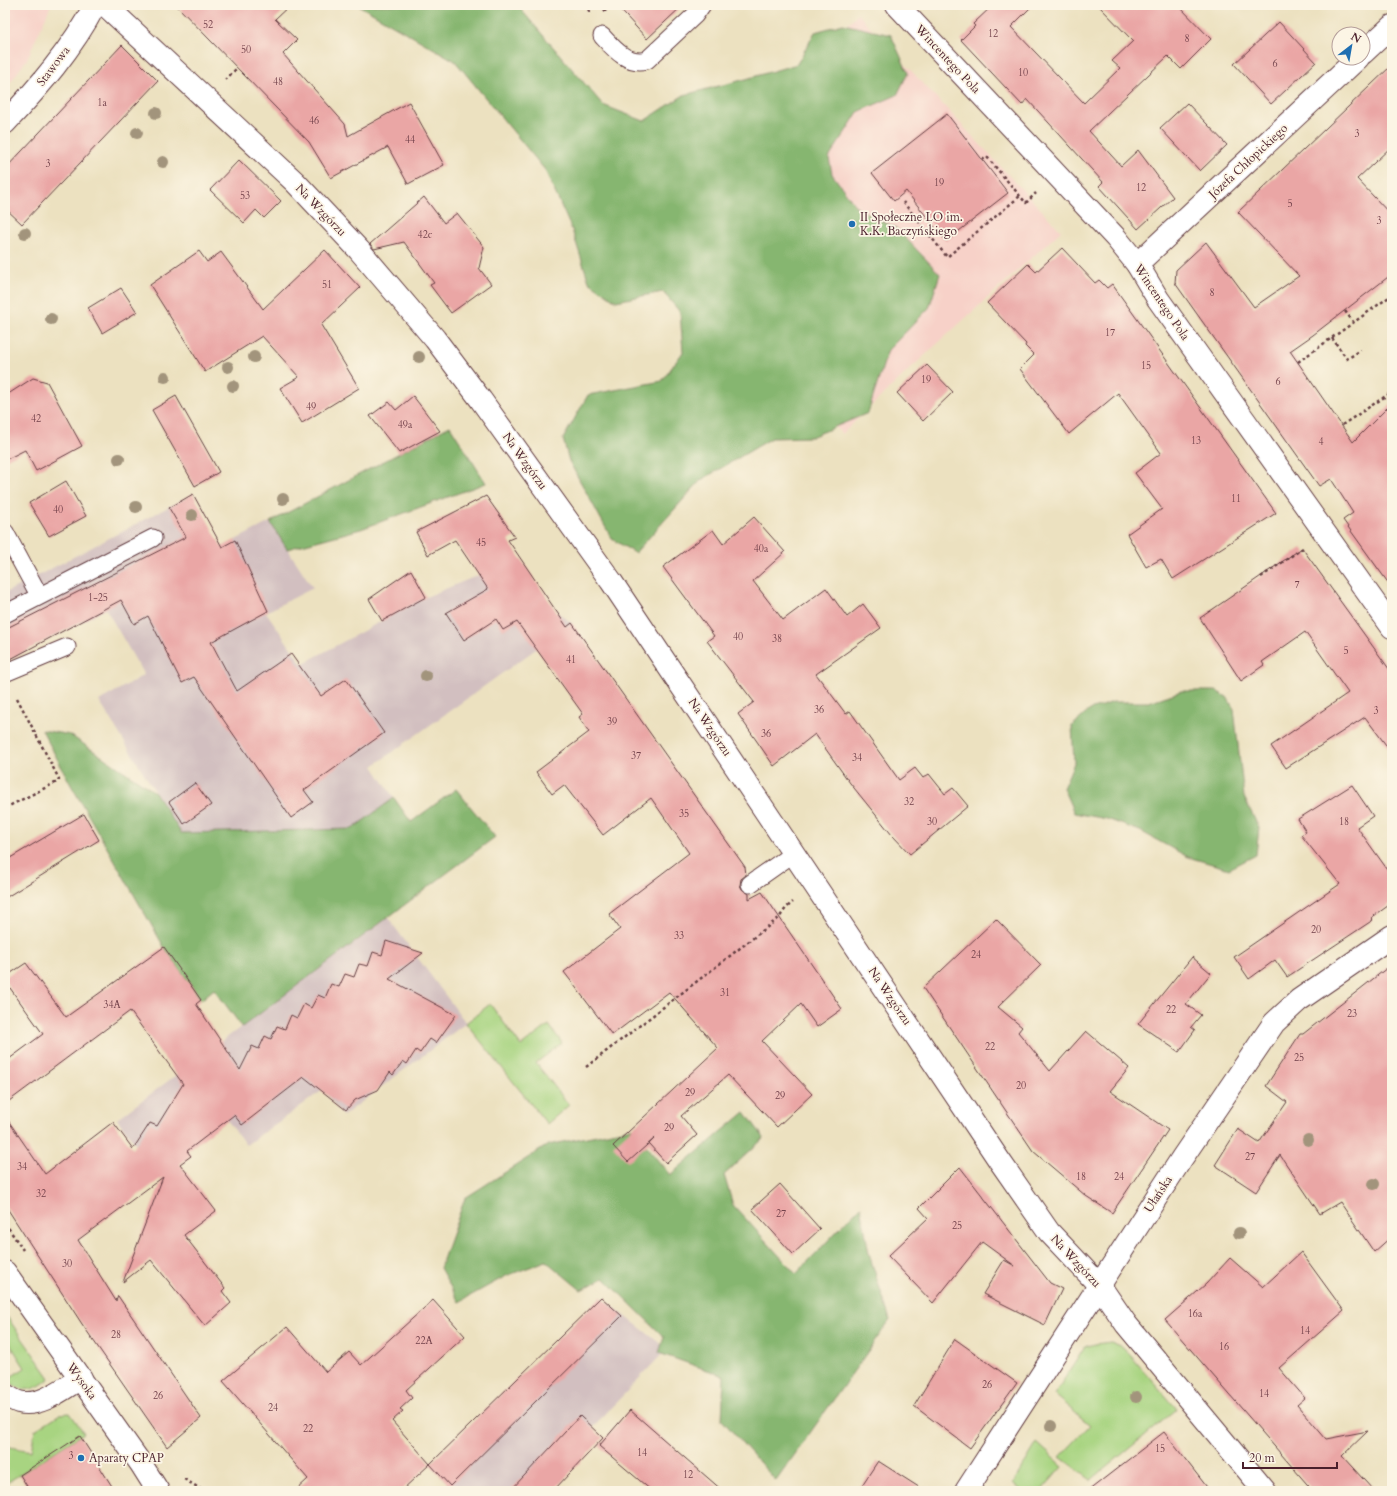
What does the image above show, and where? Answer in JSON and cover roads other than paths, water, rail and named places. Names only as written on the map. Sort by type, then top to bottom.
[{"type":"street","name":"Stawowa","points":[[5,123],[47,76],[82,28],[95,5]]},
{"type":"street","name":"Na Wzgórzu","points":[[105,5],[304,192],[381,275],[435,339],[481,400],[611,581],[999,1160],[1049,1232],[1100,1286],[1126,1324],[1264,1491]]},
{"type":"street","name":"Wincentego Pola","points":[[897,5],[1116,238],[1137,264],[1163,306],[1389,616]]},
{"type":"street","points":[[1371,46],[1392,26]]},
{"type":"street","name":"Józefa Chłopickiego","points":[[1137,264],[1349,66]]},
{"type":"street","name":"Ułańska","points":[[966,1491],[1182,1158],[1274,1023],[1299,1000],[1392,936]]},
{"type":"street","name":"Wysoka","points":[[5,1272],[81,1378],[158,1491]]},
{"type":"street","points":[[5,1395],[19,1402],[33,1403],[55,1393],[81,1378]]},
{"type":"lane","points":[[602,36],[627,58],[638,62],[646,60],[695,15],[702,5]]},
{"type":"lane","points":[[5,532],[39,595]]},
{"type":"lane","points":[[5,614],[39,595],[153,538]]},
{"type":"lane","points":[[5,673],[67,647]]},
{"type":"lane","points":[[750,884],[794,853]]},
{"type":"place","name":"II Społeczne LO im. K.K. Baczyńskiego","points":[[852,224]]},
{"type":"place","name":"Aparaty CPAP","points":[[81,1458]]}]
